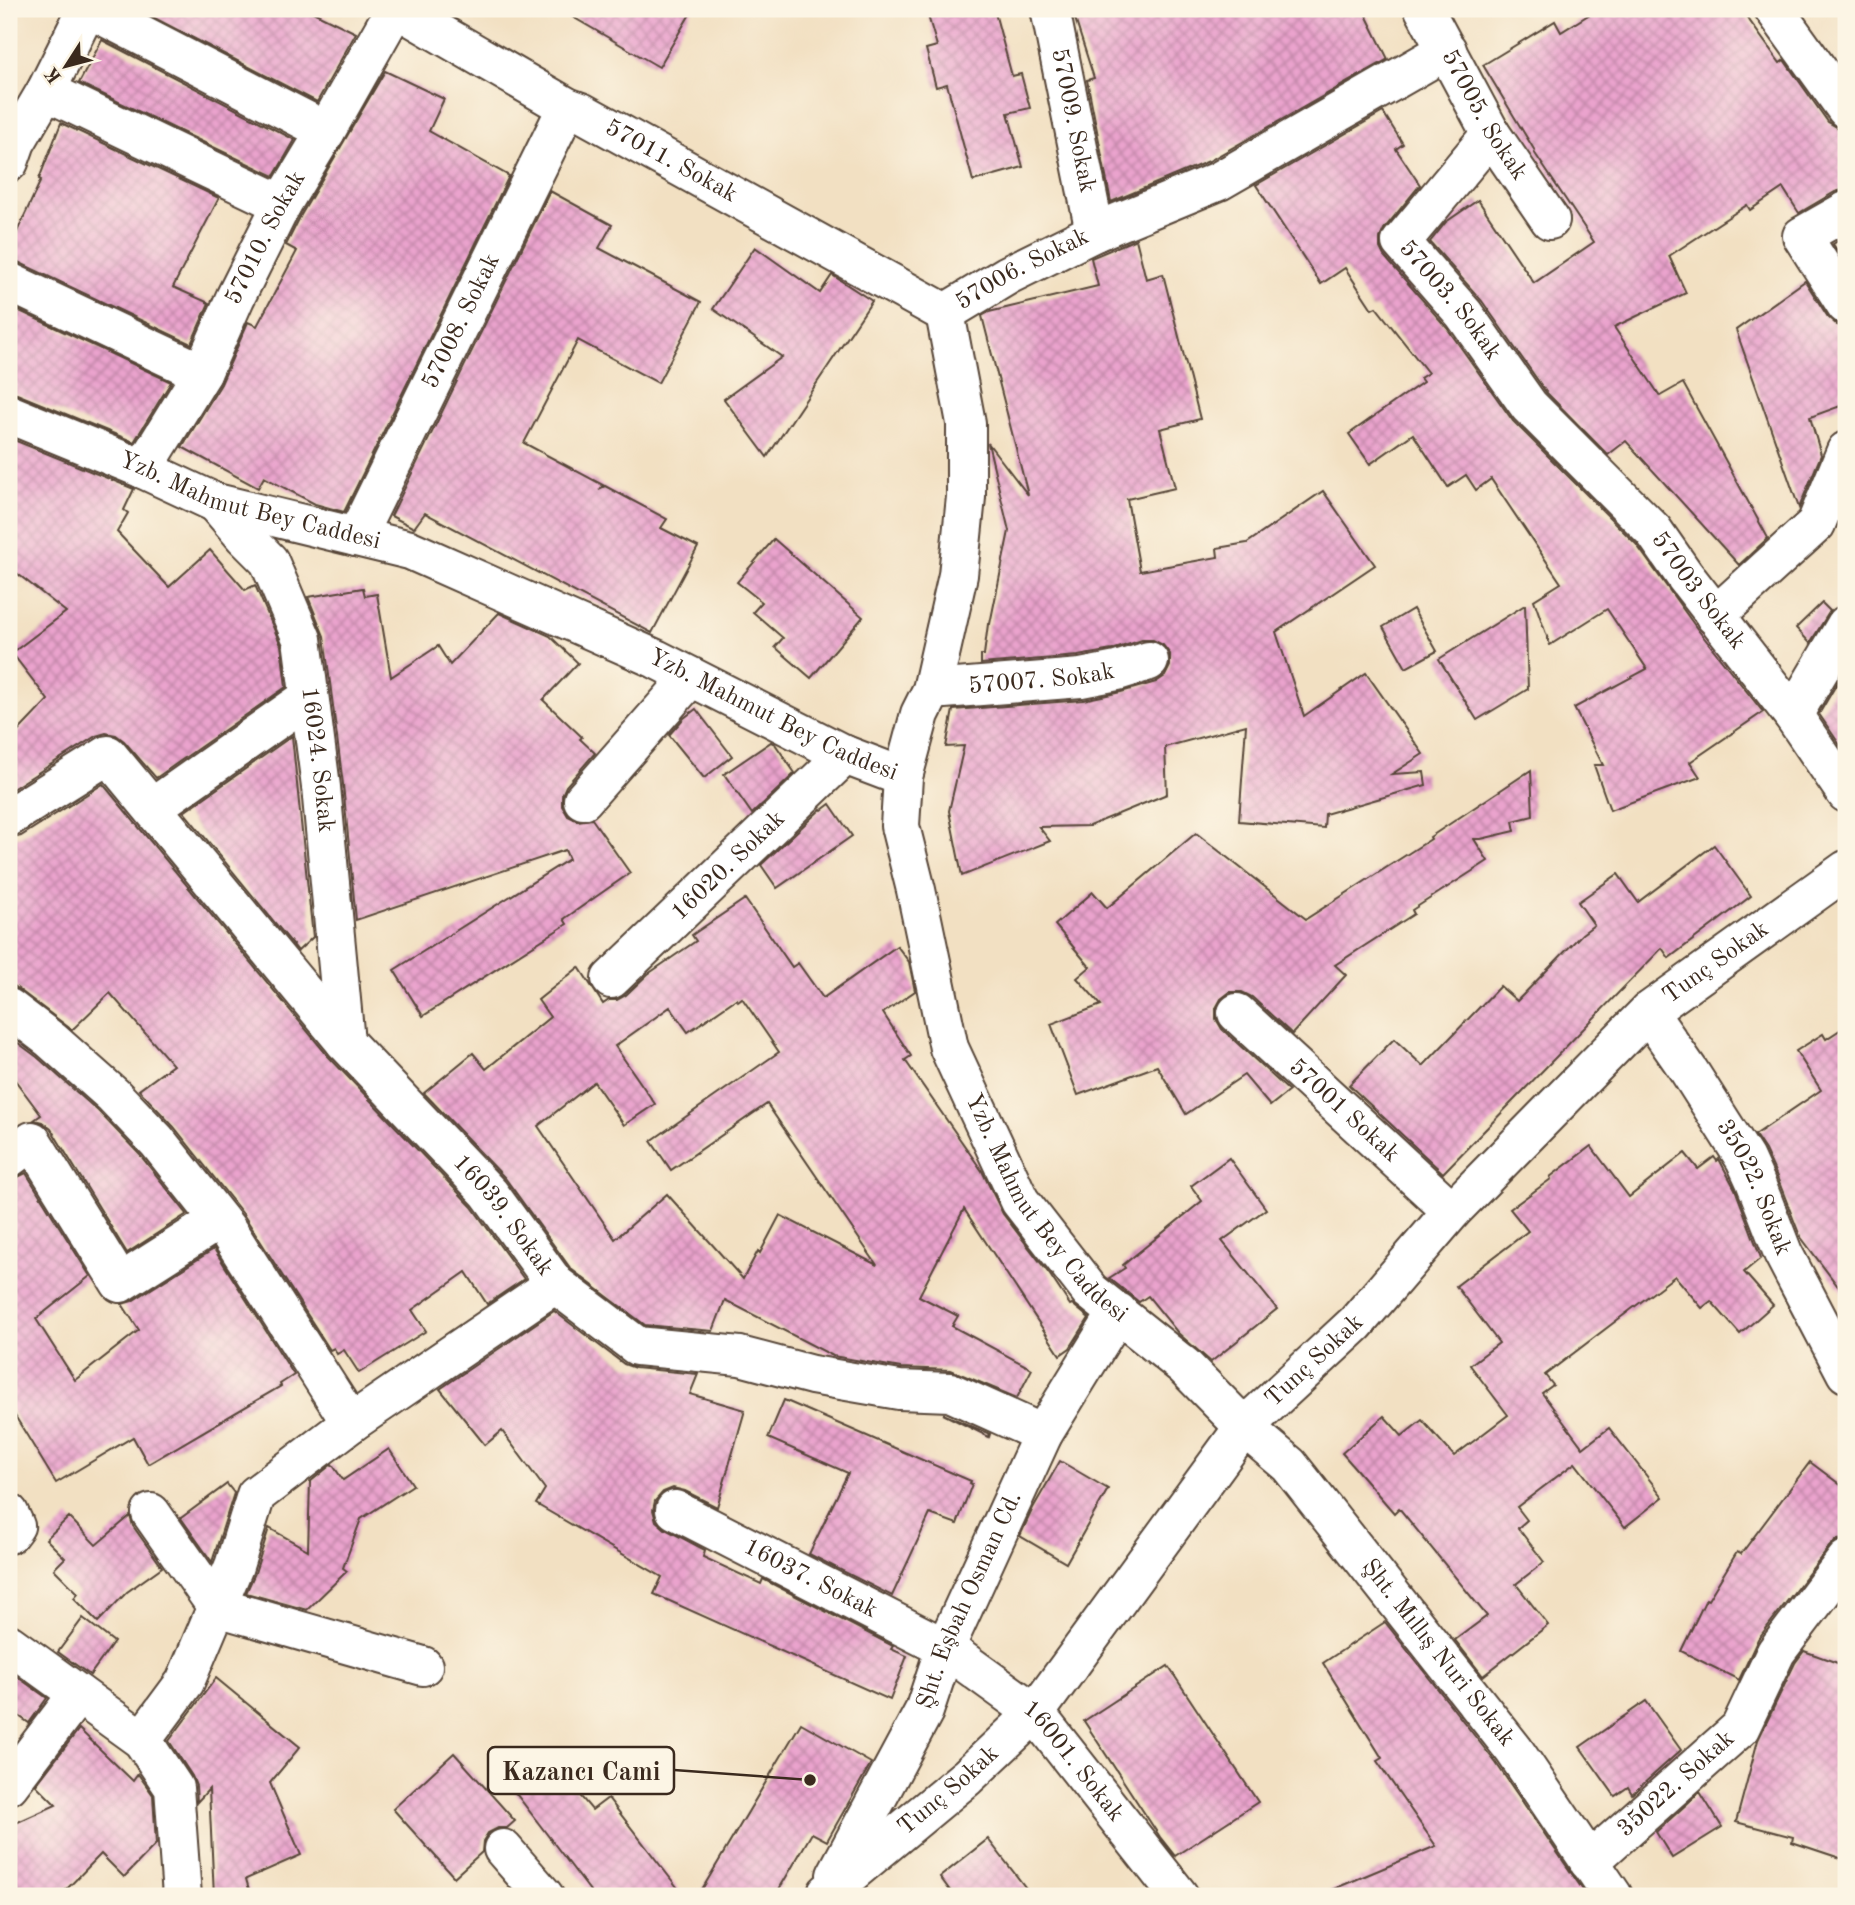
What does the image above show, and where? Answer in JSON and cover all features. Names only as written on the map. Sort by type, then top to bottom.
[{"type":"street","points":[[11,147],[46,91],[89,9],[326,131]]},
{"type":"street","name":"57010. Sokak","points":[[143,468],[202,373],[235,298],[282,204],[396,9]]},
{"type":"street","name":"57011. Sokak","points":[[396,9],[567,107],[581,112],[946,313]]},
{"type":"street","name":"57009. Sokak","points":[[1050,9],[1095,232]]},
{"type":"street","name":"57005. Sokak","points":[[1424,9],[1491,134],[1550,220]]},
{"type":"street","points":[[1774,9],[1846,109]]},
{"type":"street","name":"57006. Sokak","points":[[903,777],[920,714],[932,690],[958,575],[966,497],[966,423],[946,313],[1008,275],[1095,232],[1219,181],[1447,51]]},
{"type":"street","points":[[46,91],[282,204]]},
{"type":"street","name":"57008. Sokak","points":[[356,537],[567,107]]},
{"type":"street","name":"57003. Sokak","points":[[1491,134],[1401,242],[1464,314],[1529,406]]},
{"type":"street","points":[[1846,211],[1802,236],[1846,305]]},
{"type":"street","points":[[9,282],[202,373]]},
{"type":"street","name":"57003 Sokak","points":[[1529,406],[1653,530],[1715,616],[1793,715],[1846,793]]},
{"type":"street","name":"Yzb. Mahmut Bey Caddesi","points":[[9,414],[143,468],[216,503],[410,551],[656,659],[845,755],[903,777],[900,826],[949,1048],[1020,1201],[1090,1291],[1184,1366],[1244,1427]]},
{"type":"street","points":[[1715,616],[1816,524],[1846,451]]},
{"type":"street","name":"16024. Sokak","points":[[216,503],[269,561],[302,639],[321,787],[345,1042]]},
{"type":"street","points":[[1793,715],[1846,625]]},
{"type":"street","name":"57007. Sokak","points":[[932,690],[1081,678],[1117,671],[1149,660]]},
{"type":"street","points":[[583,800],[691,677]]},
{"type":"street","points":[[153,807],[308,698]]},
{"type":"street","name":"16039. Sokak","points":[[9,817],[108,755],[345,1042],[489,1193],[555,1284],[637,1346],[740,1356],[812,1375],[899,1390],[950,1392],[1043,1434]]},
{"type":"street","name":"16020. Sokak","points":[[611,979],[845,755]]},
{"type":"street","name":"Tunç Sokak","points":[[826,1894],[967,1777],[1035,1713],[1244,1427],[1356,1323],[1452,1211],[1648,1012],[1846,870]]},
{"type":"street","points":[[9,1008],[51,1040],[113,1095],[157,1141],[226,1228],[351,1423]]},
{"type":"street","name":"35022. Sokak","points":[[1648,1012],[1745,1159],[1783,1252],[1841,1350]]},
{"type":"street","name":"57001 Sokak","points":[[1237,1013],[1452,1211]]},
{"type":"street","points":[[9,1158],[32,1141],[120,1283],[219,1220]]},
{"type":"street","points":[[142,1740],[185,1682],[234,1566],[256,1495],[351,1423],[555,1284]]},
{"type":"street","name":"Şht. Eşbah Osman Cd.","points":[[826,1894],[924,1711],[945,1648],[1043,1434],[1118,1312]]},
{"type":"street","name":"Şht. Mıllış Nuri Sokak","points":[[1244,1427],[1289,1465],[1514,1750],[1613,1896]]},
{"type":"street","name":"16037. Sokak","points":[[676,1510],[945,1648]]},
{"type":"street","points":[[9,1513],[15,1526],[9,1534]]},
{"type":"street","points":[[150,1513],[216,1607],[423,1666]]},
{"type":"street","name":"35022. Sokak","points":[[1589,1862],[1740,1728],[1776,1652],[1846,1559]]},
{"type":"street","points":[[9,1644],[142,1740],[174,1788],[182,1896]]},
{"type":"street","name":"16001. Sokak","points":[[945,1648],[1035,1713],[1179,1896]]},
{"type":"street","points":[[9,1785],[78,1694]]},
{"type":"street","points":[[503,1849],[544,1896]]},
{"type":"building","points":[[137,9],[307,9],[356,33],[317,102]]},
{"type":"building","points":[[559,9],[693,9],[659,67]]},
{"type":"building","points":[[926,9],[994,9],[1012,76],[1021,74],[1030,108],[1008,113],[1023,167],[973,181],[947,84],[936,87],[926,49],[937,46]]},
{"type":"building","points":[[1072,9],[1363,9],[1388,59],[1209,161],[1111,202],[1087,80],[1094,78]]},
{"type":"building","points":[[1598,9],[1741,9],[1780,63],[1784,60],[1828,122],[1840,129],[1846,138],[1846,189],[1835,192],[1799,213],[1783,188],[1750,210],[1747,205],[1669,256],[1686,293],[1614,327],[1660,396],[1683,383],[1768,538],[1739,565],[1626,441],[1608,455],[1546,392],[1482,301],[1430,242],[1446,222],[1478,200],[1534,283],[1594,242],[1534,152],[1483,65],[1555,21],[1561,32]]},
{"type":"building","points":[[102,40],[295,140],[274,176],[79,83]]},
{"type":"building","points":[[385,71],[444,99],[429,131],[509,176],[344,512],[315,504],[264,477],[258,488],[182,447],[221,384],[248,322],[257,326],[297,251],[286,245],[301,215]]},
{"type":"building","points":[[1383,112],[1403,144],[1396,149],[1420,185],[1384,229],[1380,248],[1384,256],[1447,328],[1513,421],[1636,544],[1698,630],[1763,712],[1690,762],[1700,777],[1610,810],[1594,765],[1603,765],[1574,708],[1647,669],[1607,609],[1550,645],[1534,600],[1561,583],[1491,479],[1476,490],[1466,475],[1448,487],[1413,434],[1370,464],[1349,434],[1423,382],[1420,378],[1428,373],[1376,307],[1372,309],[1345,268],[1321,284],[1256,185]]},
{"type":"building","points":[[61,123],[219,198],[173,287],[209,303],[191,344],[9,260],[9,249],[41,180],[39,179]]},
{"type":"building","points":[[550,191],[612,225],[599,248],[701,302],[658,383],[578,340],[524,443],[603,485],[601,488],[605,486],[667,519],[661,528],[698,547],[652,633],[425,513],[414,528],[391,516]]},
{"type":"building","points":[[1846,236],[1846,265],[1833,244]]},
{"type":"building","points":[[1136,239],[1146,279],[1163,274],[1200,419],[1160,429],[1175,488],[1127,499],[1140,571],[1218,557],[1217,548],[1247,543],[1323,491],[1375,565],[1276,632],[1304,716],[1366,673],[1423,754],[1392,774],[1424,772],[1426,785],[1325,814],[1324,828],[1239,821],[1246,725],[1165,747],[1167,794],[1089,826],[1039,827],[1050,841],[962,876],[949,811],[964,746],[946,747],[953,710],[1083,700],[1156,682],[1165,676],[1170,666],[1170,654],[1163,645],[1153,640],[1142,640],[1112,650],[1078,656],[981,664],[1009,531],[988,443],[1028,495],[982,316],[989,312],[1098,286],[1091,258]]},
{"type":"building","points":[[755,247],[820,293],[832,275],[872,301],[767,457],[724,399],[782,357],[713,309]]},
{"type":"building","points":[[1805,281],[1828,317],[1837,325],[1846,327],[1846,404],[1810,417],[1821,455],[1799,508],[1736,330]]},
{"type":"building","points":[[9,306],[171,382],[134,442],[9,393]]},
{"type":"building","points":[[9,438],[134,489],[124,510],[128,513],[117,532],[169,587],[210,550],[245,590],[255,585],[281,645],[286,687],[156,778],[124,741],[116,735],[106,733],[96,736],[9,791],[9,741],[48,700],[12,653],[66,612],[9,567]]},
{"type":"building","points":[[774,539],[863,617],[811,678],[775,647],[783,638],[753,612],[762,602],[737,582]]},
{"type":"building","points":[[363,588],[365,596],[377,594],[391,677],[438,646],[450,665],[499,613],[550,636],[578,663],[543,700],[595,753],[566,786],[562,795],[562,806],[568,816],[578,821],[592,819],[630,873],[564,919],[567,924],[423,1016],[394,970],[569,859],[565,850],[356,920],[343,784],[324,636],[308,597]]},
{"type":"building","points":[[1822,603],[1830,611],[1810,643],[1796,628]]},
{"type":"building","points":[[1525,605],[1528,689],[1477,720],[1439,659]]},
{"type":"building","points":[[1413,609],[1437,651],[1406,668],[1383,627]]},
{"type":"building","points":[[1846,668],[1846,754],[1819,714]]},
{"type":"building","points":[[696,709],[732,756],[704,778],[669,735]]},
{"type":"building","points":[[292,736],[313,937],[298,951],[184,812]]},
{"type":"building","points":[[771,742],[795,773],[752,814],[724,774]]},
{"type":"building","points":[[1531,770],[1533,816],[1513,821],[1515,831],[1474,839],[1488,861],[1412,910],[1414,914],[1335,965],[1346,975],[1292,1034],[1252,997],[1242,992],[1230,992],[1221,999],[1216,1008],[1216,1019],[1222,1029],[1289,1091],[1270,1106],[1244,1075],[1186,1114],[1157,1066],[1078,1095],[1051,1024],[1101,1005],[1077,978],[1090,967],[1055,925],[1093,892],[1107,908],[1196,833],[1306,919],[1431,839],[1430,837]]},
{"type":"building","points":[[103,784],[328,1056],[472,1207],[524,1279],[487,1304],[466,1272],[412,1310],[426,1331],[359,1373],[344,1350],[337,1354],[334,1348],[330,1350],[243,1214],[174,1127],[139,1090],[173,1065],[110,993],[72,1030],[9,982],[9,839],[21,836]]},
{"type":"building","points":[[830,804],[852,836],[777,888],[761,865],[821,809]]},
{"type":"building","points":[[1714,845],[1751,896],[1669,958],[1662,948],[1443,1173],[1349,1085],[1394,1039],[1423,1066],[1500,986],[1517,1001],[1594,925],[1578,902],[1618,874],[1638,902]]},
{"type":"building","points":[[745,899],[792,967],[798,963],[823,998],[897,946],[909,962],[915,991],[883,1013],[911,1056],[905,1060],[982,1171],[1003,1214],[1070,1305],[1089,1318],[1070,1348],[1060,1355],[964,1209],[919,1296],[958,1316],[952,1326],[1032,1369],[1017,1398],[951,1370],[901,1368],[833,1356],[725,1300],[713,1331],[645,1325],[571,1269],[505,1178],[424,1093],[473,1053],[486,1069],[550,1017],[538,1000],[579,967],[603,1004],[626,995],[648,974],[696,941],[692,935]],"holes":[[[742,998],[779,1052],[651,1141],[671,1170],[767,1104],[877,1265],[780,1215],[743,1279],[667,1194],[615,1239],[538,1126],[594,1082],[624,1125],[655,1104],[615,1046],[670,1007],[688,1032],[736,999],[738,1001]]]},
{"type":"building","points":[[1846,1026],[1846,1297],[1800,1236],[1775,1172],[1755,1135],[1821,1090],[1796,1051],[1823,1034],[1826,1039]]},
{"type":"building","points":[[18,1043],[98,1111],[140,1155],[187,1214],[127,1253],[51,1129],[34,1120],[41,1115],[9,1072],[9,1050]]},
{"type":"building","points":[[1591,1146],[1629,1197],[1685,1153],[1698,1169],[1714,1157],[1717,1161],[1719,1159],[1735,1189],[1761,1258],[1744,1272],[1773,1305],[1740,1334],[1711,1301],[1702,1308],[1675,1276],[1545,1375],[1553,1385],[1542,1393],[1583,1448],[1609,1428],[1663,1497],[1625,1527],[1575,1463],[1517,1507],[1527,1520],[1518,1528],[1544,1562],[1516,1584],[1548,1625],[1483,1676],[1455,1640],[1487,1616],[1399,1508],[1394,1513],[1342,1453],[1384,1416],[1402,1436],[1422,1420],[1454,1456],[1508,1415],[1470,1365],[1499,1343],[1456,1286],[1528,1231],[1510,1209]]},
{"type":"building","points":[[1229,1158],[1266,1209],[1222,1241],[1277,1309],[1211,1362],[1178,1333],[1148,1296],[1139,1302],[1109,1278],[1125,1268],[1123,1265],[1202,1201],[1191,1186]]},
{"type":"building","points":[[26,1173],[90,1276],[36,1319],[75,1380],[139,1330],[122,1304],[132,1301],[214,1249],[294,1375],[280,1384],[281,1386],[148,1464],[133,1437],[56,1483],[9,1406],[9,1179]]},
{"type":"building","points":[[554,1311],[624,1364],[635,1368],[698,1374],[690,1394],[745,1410],[717,1507],[673,1488],[663,1492],[655,1501],[653,1510],[656,1521],[665,1529],[705,1550],[703,1557],[761,1584],[763,1579],[893,1646],[891,1649],[907,1656],[890,1700],[654,1594],[662,1577],[536,1504],[545,1489],[502,1431],[485,1445],[440,1389]]},
{"type":"building","points":[[784,1400],[971,1481],[957,1524],[930,1514],[892,1596],[809,1554],[848,1473],[768,1438]]},
{"type":"building","points":[[943,1414],[990,1434],[989,1437]]},
{"type":"building","points":[[389,1449],[413,1485],[361,1519],[343,1568],[347,1571],[307,1610],[246,1593],[269,1528],[308,1550],[310,1482],[332,1464],[343,1480]]},
{"type":"building","points":[[1060,1461],[1108,1489],[1066,1563],[1020,1536]]},
{"type":"building","points":[[1810,1462],[1846,1489],[1846,1539],[1837,1540],[1829,1547],[1758,1639],[1739,1680],[1681,1651],[1706,1599],[1708,1600],[1737,1552],[1741,1554]]},
{"type":"building","points":[[227,1484],[234,1493],[212,1562],[181,1518]]},
{"type":"building","points":[[130,1516],[133,1526],[162,1567],[127,1592],[98,1622],[74,1598],[78,1593],[54,1569],[65,1558],[46,1539],[69,1517],[96,1545]]},
{"type":"building","points":[[83,1618],[114,1642],[90,1675],[58,1652]]},
{"type":"building","points":[[1385,1622],[1496,1763],[1587,1896],[1317,1896],[1436,1846],[1377,1761],[1382,1758],[1323,1663]]},
{"type":"building","points":[[1804,1651],[1846,1666],[1846,1860],[1792,1842],[1793,1837],[1736,1822],[1758,1740],[1795,1663]]},
{"type":"building","points":[[1168,1666],[1258,1802],[1175,1856],[1084,1721]]},
{"type":"building","points":[[9,1671],[47,1698],[29,1723],[9,1709]]},
{"type":"building","points":[[216,1678],[300,1747],[270,1783],[301,1855],[246,1879],[251,1896],[214,1896],[209,1789],[197,1802],[192,1776],[169,1741]]},
{"type":"building","points":[[1646,1701],[1681,1750],[1632,1794],[1628,1787],[1615,1796],[1580,1747]]},
{"type":"building","points":[[801,1723],[871,1763],[827,1841],[812,1833],[775,1896],[698,1896]]},
{"type":"building","points":[[79,1729],[133,1781],[138,1774],[153,1795],[156,1844],[124,1877],[101,1854],[60,1896],[9,1896],[9,1826],[56,1805],[36,1785]]},
{"type":"building","points":[[454,1753],[515,1821],[507,1828],[498,1828],[488,1833],[483,1841],[482,1852],[454,1877],[393,1809]]},
{"type":"building","points":[[551,1761],[592,1810],[608,1798],[684,1896],[594,1896],[514,1791]]},
{"type":"building","points":[[1700,1792],[1722,1827],[1672,1858],[1656,1832]]},
{"type":"building","points":[[988,1839],[1032,1896],[954,1896],[940,1877]]},
{"type":"place","name":"Kazancı Cami","points":[[810,1780]]}]
